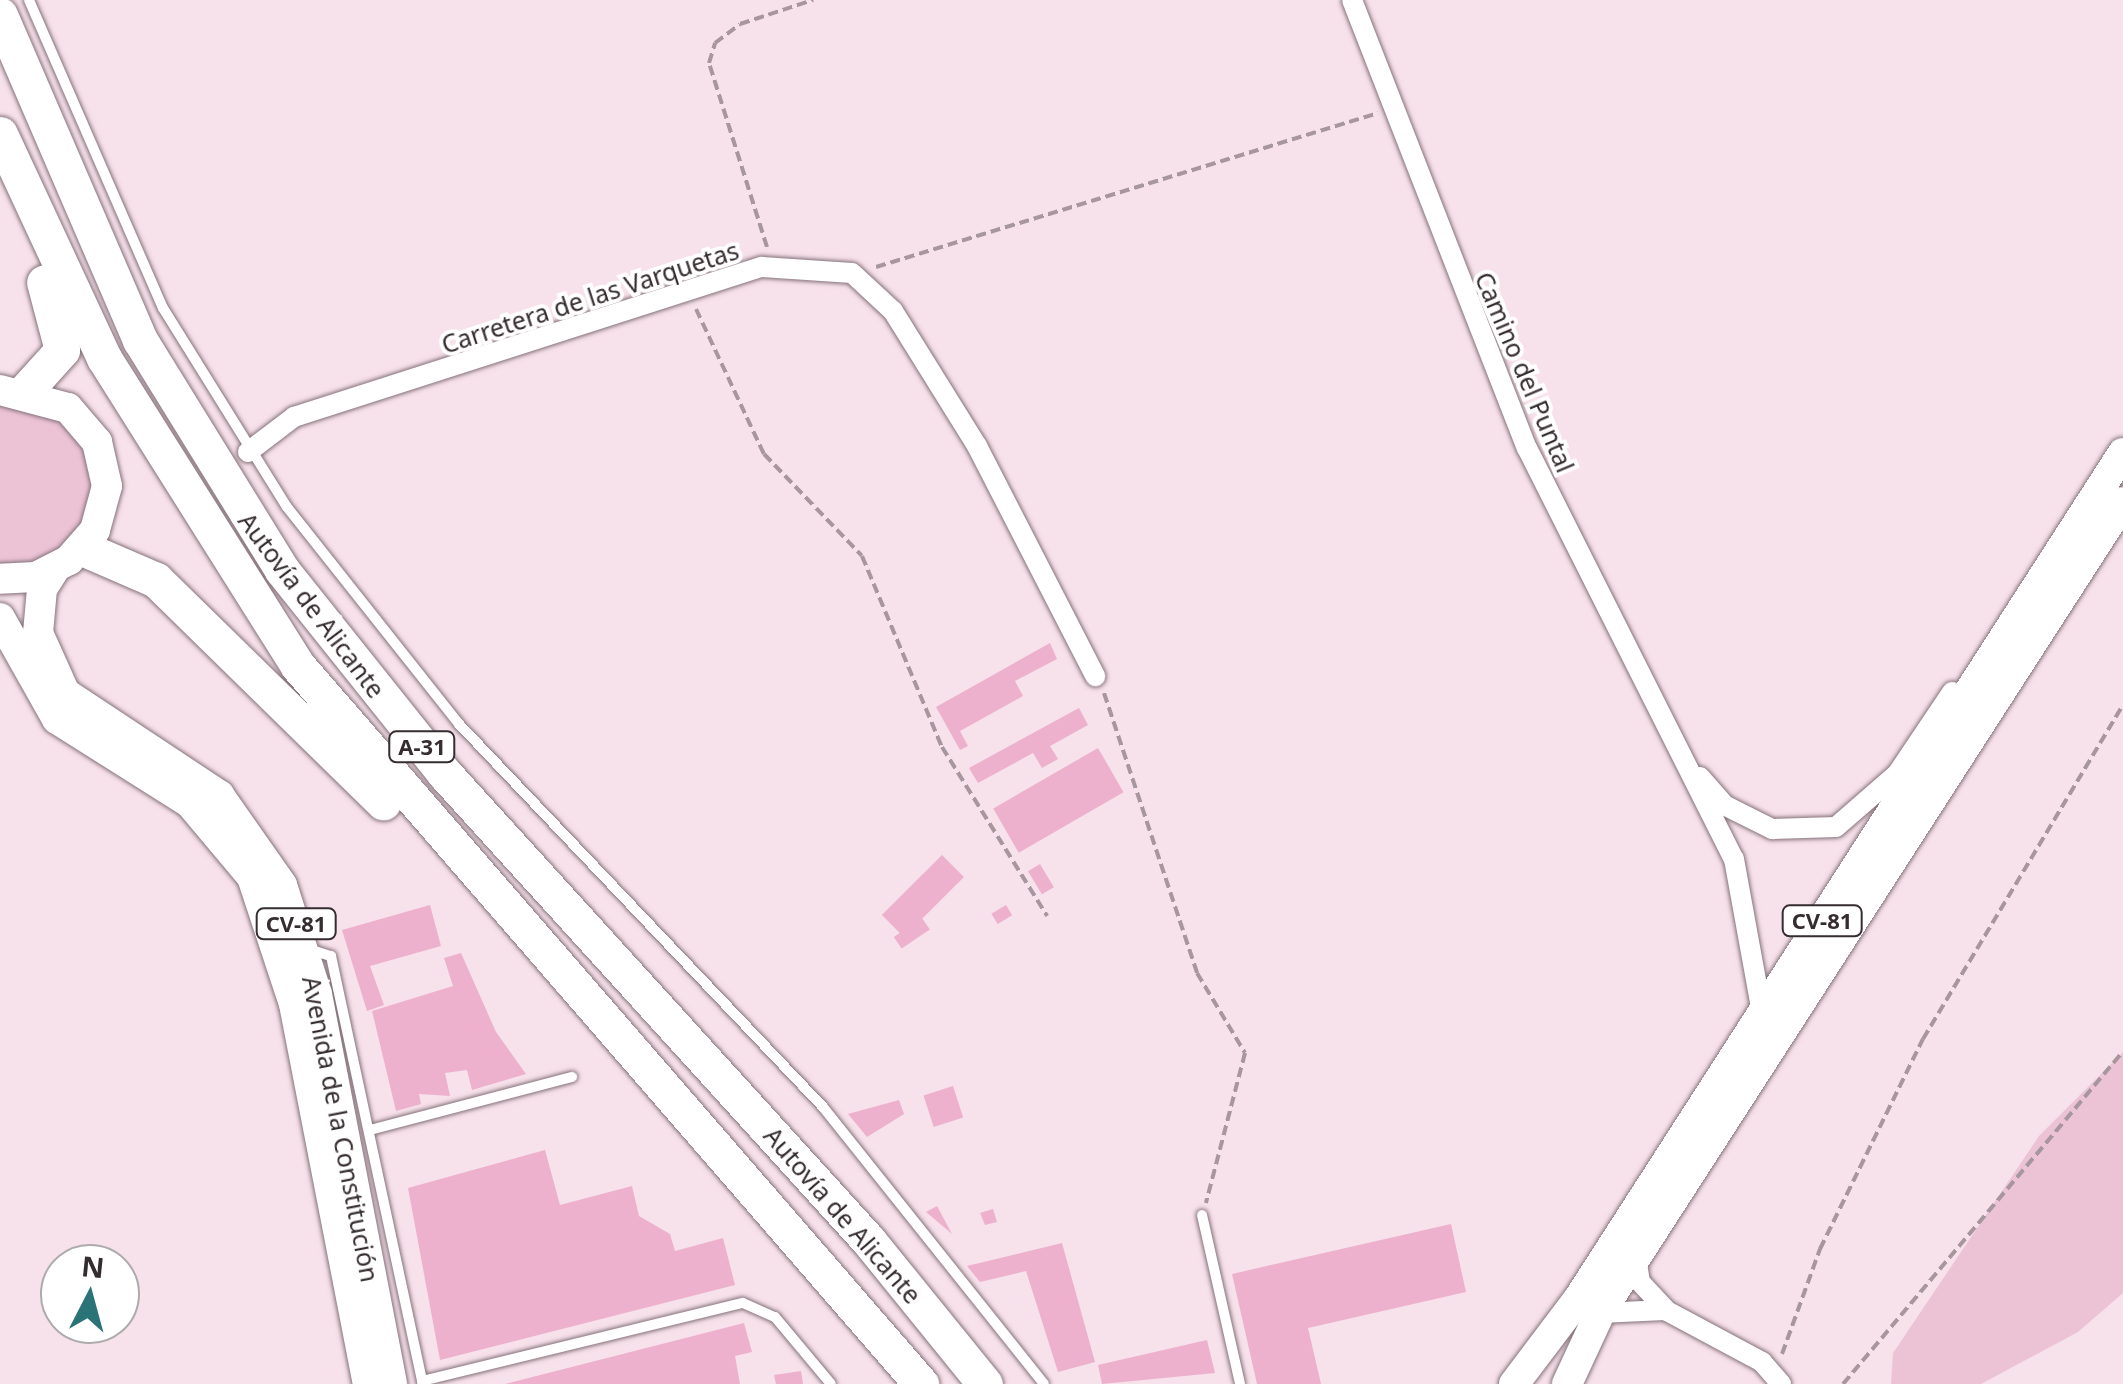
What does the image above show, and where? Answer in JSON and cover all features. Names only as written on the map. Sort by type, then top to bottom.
[{"type":"highway","name":"Autovía de Alicante","points":[[0,15],[140,340],[282,570],[444,773],[869,1241],[985,1384]]},
{"type":"highway","name":"Autovía de Alicante","points":[[0,134],[104,358],[242,587],[490,894],[921,1384]]},
{"type":"highway","points":[[0,154],[62,335],[54,368],[10,389]]},
{"type":"highway","points":[[82,548],[156,580],[444,866],[490,894]]},
{"type":"main road","points":[[0,579],[54,570],[82,548],[104,509],[101,453],[68,408],[10,389]]},
{"type":"main road","name":"CV-81","points":[[1514,1384],[1762,1013],[2123,453]]},
{"type":"main road","name":"CV-81","points":[[1567,1384],[1600,1313],[2123,502]]},
{"type":"main road","name":"Avenida de la Constitución","points":[[54,570],[38,619],[56,679],[83,709],[192,774],[242,819],[282,885],[303,947],[412,1383]]},
{"type":"main road","name":"Avenida de la Constitución","points":[[0,618],[57,718],[190,803],[252,877],[294,1004],[368,1384]]},
{"type":"street","name":"Camino del Puntal","points":[[1352,0],[1397,103],[1527,448],[1742,878],[1762,1013]]},
{"type":"street","name":"Carretera de las Varquetas","points":[[248,452],[294,417],[689,290],[772,266],[852,273]]},
{"type":"street","points":[[852,273],[893,311],[977,446],[1095,676]]},
{"type":"street","name":"Camino del Puntal","points":[[1681,750],[1748,820],[1794,833],[1836,827],[1884,789],[1967,670],[2007,632]]},
{"type":"street","points":[[1636,1257],[1640,1282],[1667,1310],[1778,1380]]},
{"type":"street","points":[[1600,1313],[1629,1305],[1667,1310]]},
{"type":"lane","points":[[29,0],[137,257],[248,452],[422,683],[823,1107],[1044,1384]]},
{"type":"lane","points":[[303,947],[331,956],[370,1130],[412,1383],[742,1302],[775,1316],[832,1384]]},
{"type":"lane","points":[[370,1130],[572,1077]]},
{"type":"lane","points":[[1202,1214],[1240,1384]]},
{"type":"path","points":[[772,266],[709,62],[716,43],[740,24],[812,0]]},
{"type":"path","points":[[852,273],[1397,103]]},
{"type":"path","points":[[689,290],[764,454],[862,556],[942,746],[1048,916]]},
{"type":"path","points":[[1095,676],[1118,719],[1197,973],[1245,1052],[1202,1214]]},
{"type":"path","points":[[1778,1380],[1820,1248],[1906,1072],[2123,705]]},
{"type":"path","points":[[1843,1384],[2123,1052]]},
{"type":"shaded area","points":[[14,389],[97,442],[95,530],[0,579],[0,390]]},
{"type":"shaded area","points":[[2123,1052],[2123,1293],[2078,1332],[1981,1384],[1891,1384],[1893,1353],[2039,1136]]},
{"type":"building","points":[[1050,643],[1057,659],[1015,681],[1023,696],[960,731],[968,746],[960,750],[936,707]]},
{"type":"building","points":[[1079,708],[1088,725],[1050,746],[1058,759],[1042,768],[1033,753],[978,783],[969,768]]},
{"type":"building","points":[[1098,748],[1124,792],[1019,853],[993,808]]},
{"type":"building","points":[[942,855],[964,877],[904,937],[882,915]]},
{"type":"building","points":[[1040,864],[1054,887],[1042,894],[1028,871]]},
{"type":"building","points":[[430,905],[441,946],[370,966],[384,1005],[367,1011],[342,930]]},
{"type":"building","points":[[1006,905],[1012,915],[998,924],[991,914]]},
{"type":"building","points":[[922,918],[930,930],[902,949],[894,937]]},
{"type":"building","points":[[461,953],[496,1032],[526,1074],[472,1090],[467,1070],[445,1073],[450,1096],[419,1094],[421,1104],[396,1111],[372,1011],[453,986],[444,958]]},
{"type":"building","points":[[953,1086],[963,1117],[934,1127],[924,1096]]},
{"type":"building","points":[[899,1100],[904,1114],[867,1137],[848,1114]]},
{"type":"building","points":[[545,1150],[560,1205],[632,1186],[639,1216],[670,1234],[675,1251],[723,1238],[735,1285],[440,1360],[408,1188]]},
{"type":"building","points":[[937,1206],[952,1234],[926,1212]]},
{"type":"building","points":[[993,1209],[997,1222],[985,1225],[980,1213]]},
{"type":"building","points":[[1451,1224],[1466,1292],[1308,1328],[1321,1384],[1257,1384],[1232,1274]]},
{"type":"building","points":[[1062,1243],[1095,1362],[1058,1372],[1026,1271],[980,1282],[967,1266]]},
{"type":"building","points":[[744,1323],[752,1352],[735,1356],[740,1384],[505,1384]]},
{"type":"building","points":[[1207,1340],[1215,1373],[1102,1384],[1098,1365]]},
{"type":"building","points":[[801,1371],[803,1384],[776,1384],[774,1375]]}]
